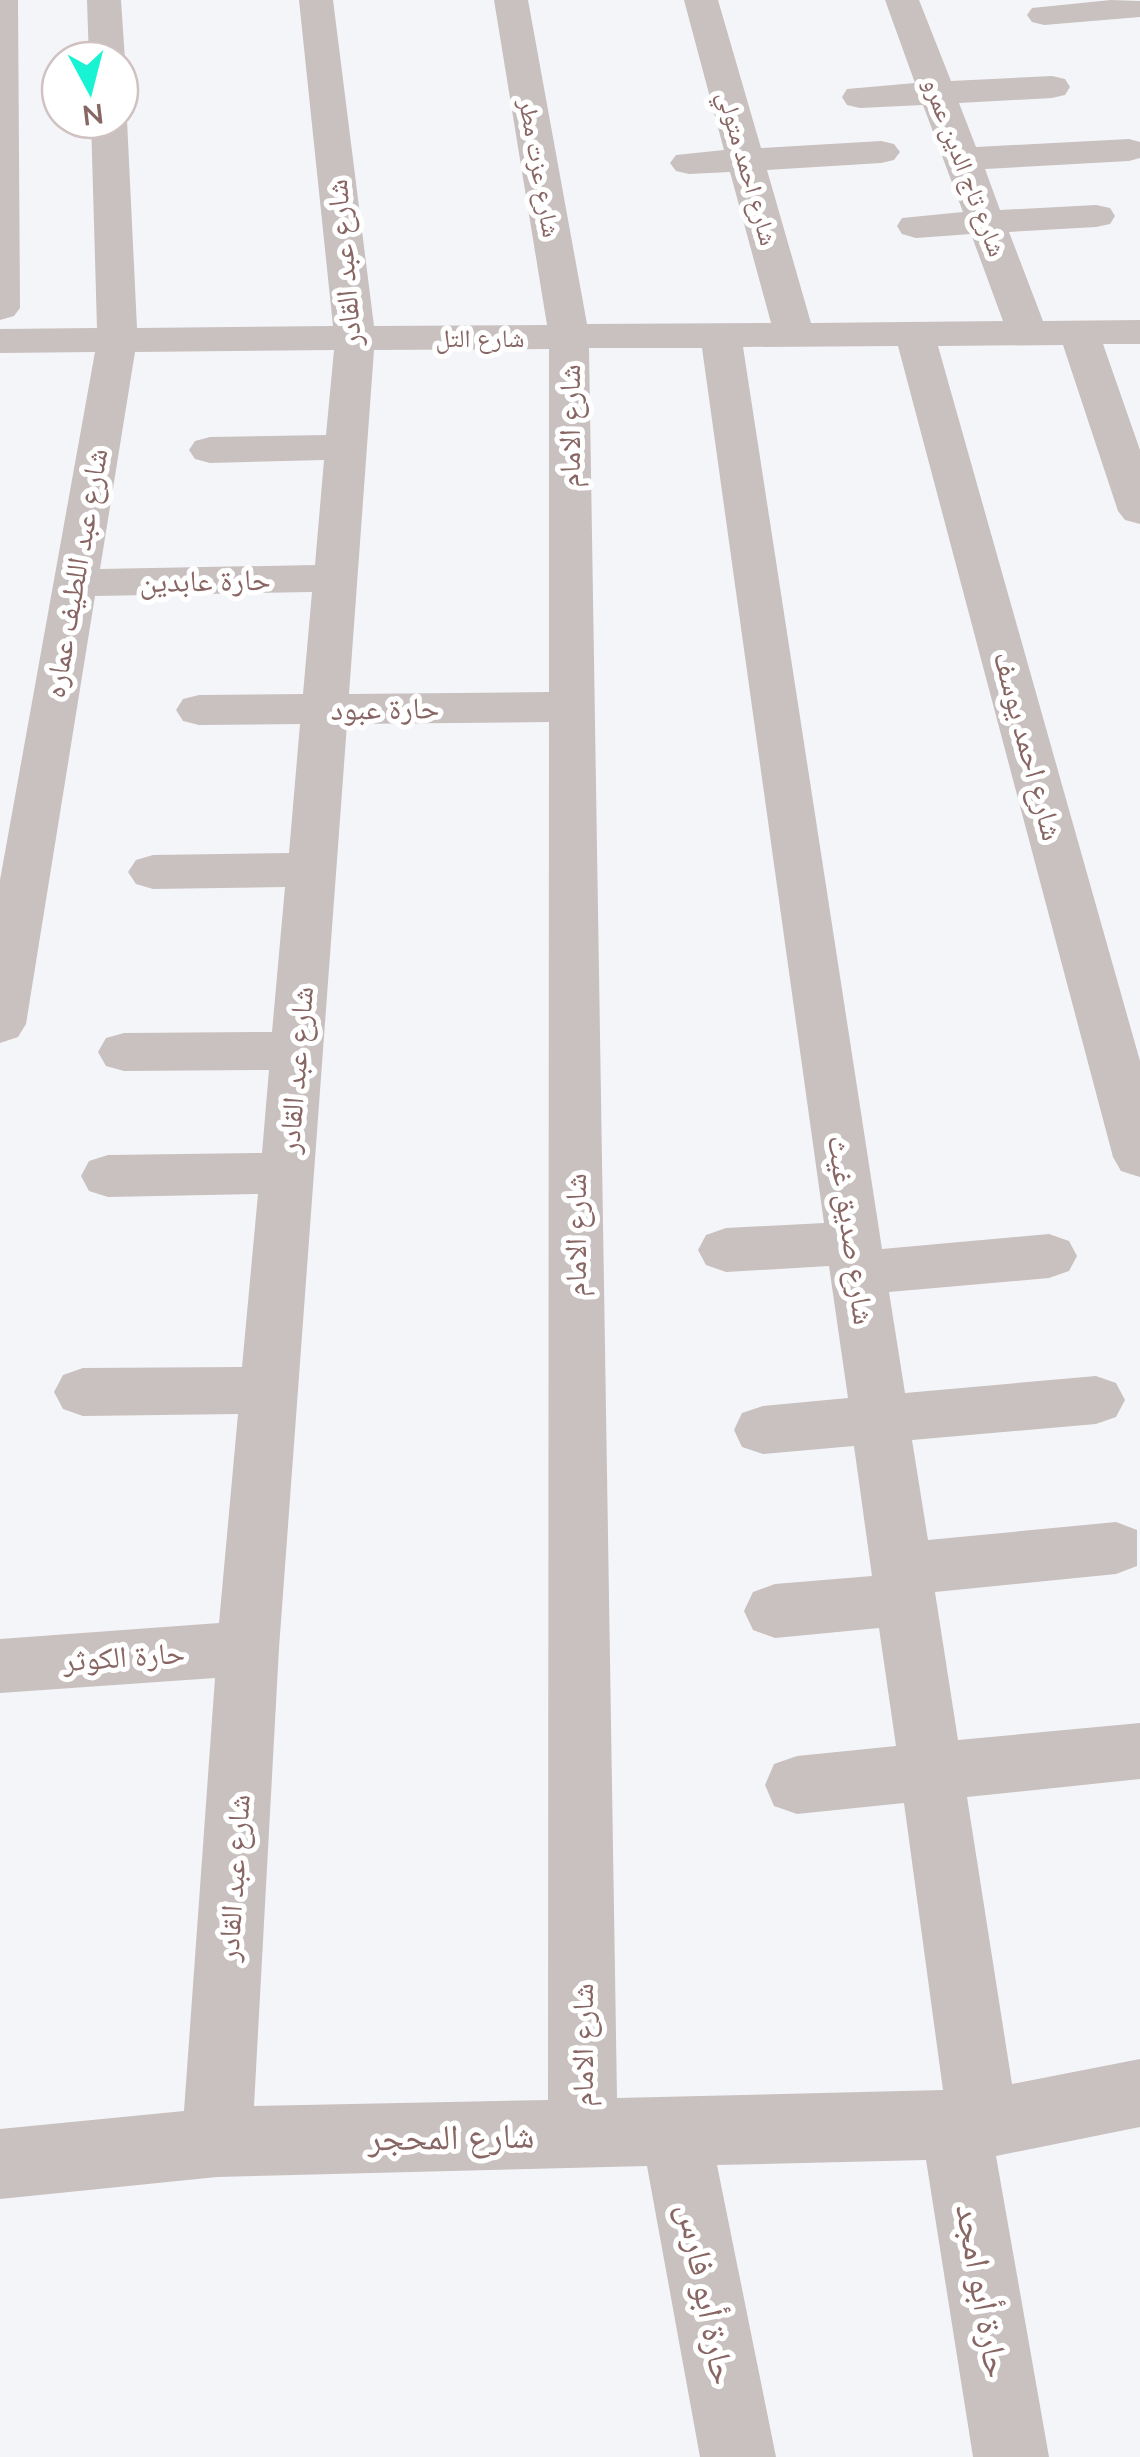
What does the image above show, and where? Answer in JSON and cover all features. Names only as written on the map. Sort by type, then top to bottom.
[{"type":"street","points":[[0,308],[1,0]]},
{"type":"street","points":[[104,0],[105,40]]},
{"type":"street","name":"شارع عبد القادر","points":[[217,2142],[248,1648],[355,339],[316,0]]},
{"type":"street","name":"شارع عزت مطر","points":[[511,0],[569,337]]},
{"type":"street","name":"شارع احمد متولي","points":[[701,0],[794,335]]},
{"type":"street","name":"شارع تاج الدين عمرو","points":[[902,0],[1028,333]]},
{"type":"street","points":[[1044,15],[1133,12]]},
{"type":"street","points":[[860,97],[1052,86]]},
{"type":"street","name":"شارع عبد اللطيف عماره","points":[[0,1024],[117,340],[110,140]]},
{"type":"street","points":[[689,163],[881,152]]},
{"type":"street","points":[[962,159],[1136,154]]},
{"type":"street","points":[[916,226],[1096,216]]},
{"type":"street","name":"شارع التل","points":[[0,341],[1140,332]]},
{"type":"street","points":[[1079,333],[1140,511]]},
{"type":"street","name":"شارع احمد يوسف","points":[[915,334],[1140,1157]]},
{"type":"street","name":"شارع صديق غيث","points":[[721,336],[930,1772],[969,2124]]},
{"type":"street","name":"شارع الامام","points":[[569,337],[584,2134]]},
{"type":"street","points":[[210,450],[346,447]]},
{"type":"street","name":"حارة عابدين","points":[[74,583],[335,578]]},
{"type":"street","name":"حارة عبود","points":[[199,710],[572,707]]},
{"type":"street","points":[[153,872],[312,870]]},
{"type":"street","points":[[124,1052],[297,1051]]},
{"type":"street","points":[[108,1176],[287,1174]]},
{"type":"street","points":[[726,1250],[855,1258],[1049,1256]]},
{"type":"street","points":[[83,1392],[269,1390]]},
{"type":"street","points":[[763,1430],[1096,1400]]},
{"type":"street","points":[[774,1611],[903,1584],[1116,1548]]},
{"type":"street","name":"حارة الكوثر","points":[[0,1666],[248,1648]]},
{"type":"street","points":[[797,1785],[1139,1751]]},
{"type":"street","name":"شارع المحجر","points":[[0,2164],[217,2142],[969,2124],[1140,2093]]},
{"type":"street","name":"حارة أبو امجد","points":[[969,2124],[1011,2457]]},
{"type":"street","name":"حارة أبو فارس","points":[[674,2132],[738,2457]]}]
